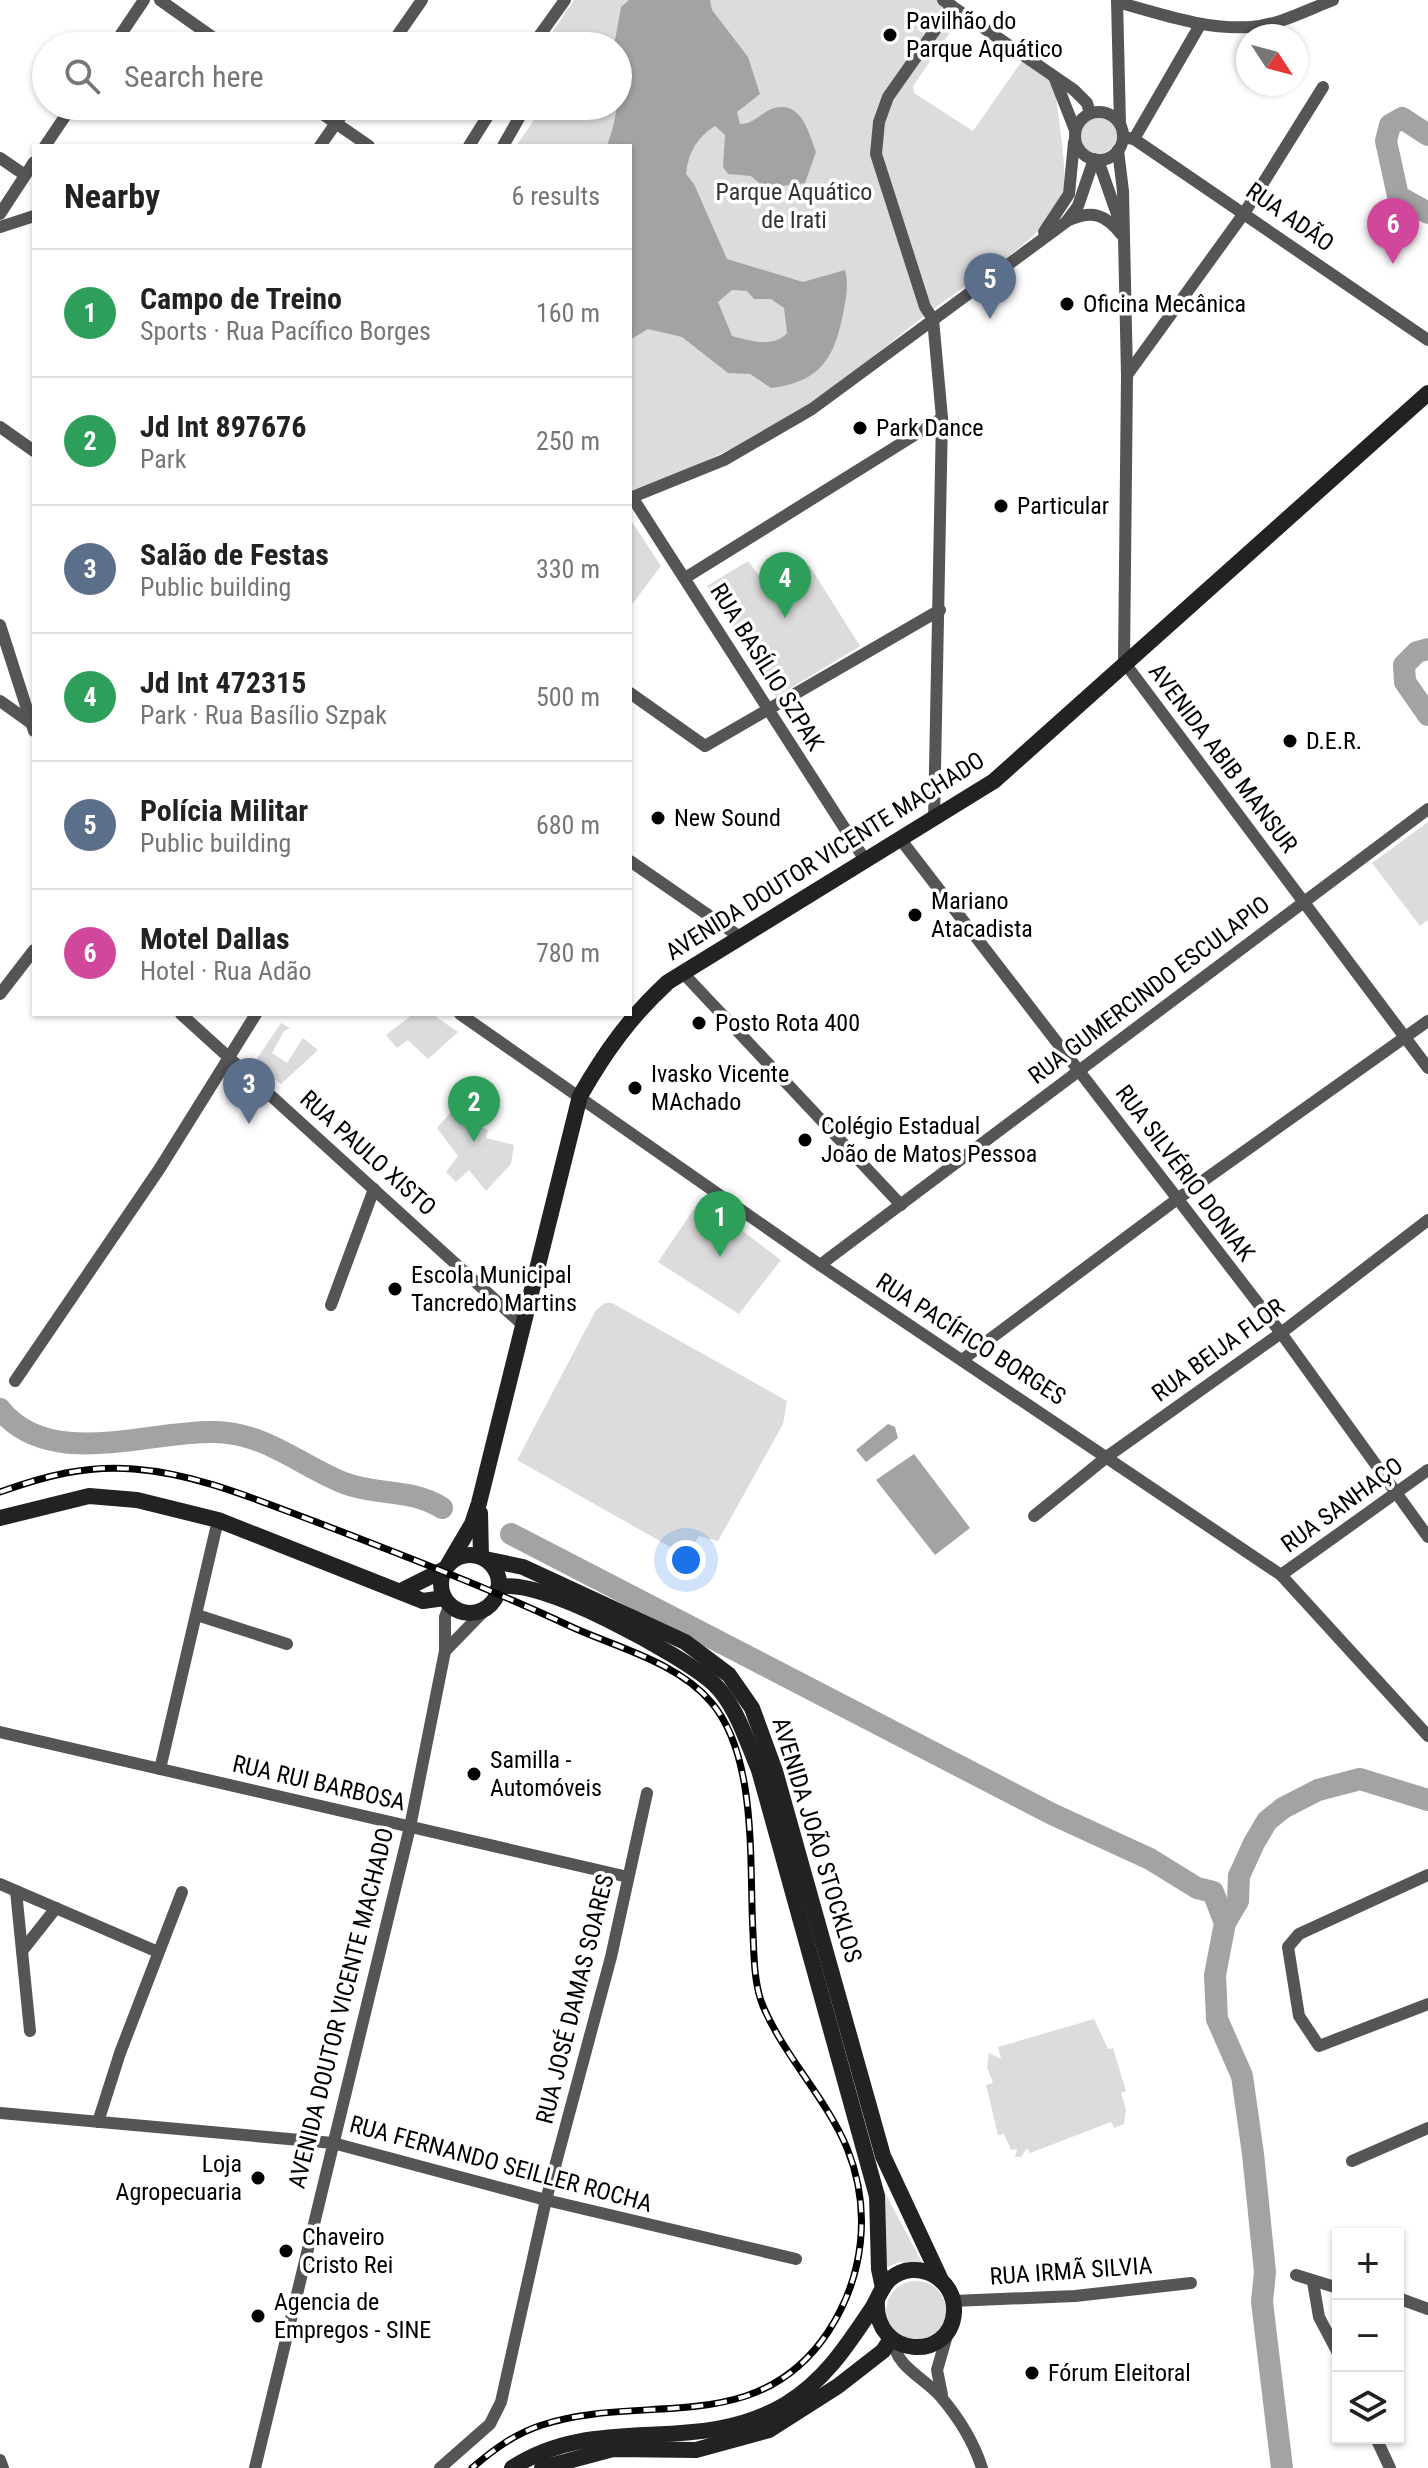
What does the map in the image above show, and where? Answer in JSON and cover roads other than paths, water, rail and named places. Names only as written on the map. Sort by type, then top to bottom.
[{"type":"main road","name":"AVENIDA DOUTOR VICENTE MACHADO","points":[[446,1566],[472,1524],[479,1503],[580,1096],[610,1044],[632,1016],[683,973],[994,781],[1428,393]]},
{"type":"main road","points":[[0,1518],[89,1496],[116,1496],[218,1520],[403,1590],[423,1601],[446,1602],[467,1614],[486,1609],[498,1588],[497,1574],[483,1558],[467,1554],[403,1590]]},
{"type":"main road","name":"AVENIDA DOUTOR VICENTE MACHADO","points":[[479,1503],[483,1558]]},
{"type":"main road","name":"AVENIDA JOÃO STOCKLOS","points":[[483,1558],[523,1567],[685,1642],[729,1675],[752,1708],[775,1771],[883,2156],[953,2301]]},
{"type":"main road","points":[[446,1566],[440,1589],[446,1602]]},
{"type":"main road","name":"AVENIDA JOÃO STOCKLOS","points":[[498,1588],[514,1585],[543,1591],[676,1656],[715,1685],[738,1720],[759,1770],[873,2183],[880,2325],[892,2340]]},
{"type":"main road","points":[[512,2468],[553,2446],[581,2439],[694,2435],[763,2415],[820,2378],[880,2294],[903,2272],[929,2272],[940,2278]]},
{"type":"main road","points":[[542,2468],[613,2449],[696,2450],[769,2430],[838,2386],[883,2351],[892,2340],[908,2347],[933,2344],[951,2322],[953,2301]]},
{"type":"street","points":[[122,32],[144,0]]},
{"type":"street","points":[[160,0],[205,32]]},
{"type":"street","points":[[400,32],[422,0]]},
{"type":"street","points":[[542,32],[565,0]]},
{"type":"street","points":[[1126,133],[1119,74],[1117,1],[1200,25],[1252,27],[1284,19],[1333,0]]},
{"type":"street","points":[[934,820],[942,418],[933,319],[925,307],[876,154],[879,122],[888,97],[947,3],[1074,90],[1093,113]]},
{"type":"street","points":[[1055,79],[1083,154],[1096,159],[1118,150],[1126,133],[1200,25]]},
{"type":"street","points":[[1032,247],[1069,194],[1075,134],[1093,113],[1109,101],[1119,74]]},
{"type":"street","points":[[1127,375],[1245,212],[1323,87]]},
{"type":"street","points":[[1093,113],[1110,114],[1126,133]]},
{"type":"street","points":[[46,144],[63,120]]},
{"type":"street","points":[[332,120],[366,144]]},
{"type":"street","points":[[321,144],[339,120]]},
{"type":"street","points":[[470,144],[485,120]]},
{"type":"street","points":[[504,144],[518,120]]},
{"type":"street","name":"RUA ADÃO","points":[[1126,133],[1428,340]]},
{"type":"street","name":"AVENIDA ABIB MANSUR","points":[[1118,150],[1123,191],[1127,375],[1124,662],[1428,1068]]},
{"type":"street","points":[[0,158],[25,175]]},
{"type":"street","points":[[1066,222],[1078,206],[1096,159]]},
{"type":"street","name":"AVENIDA ABIB MANSUR","points":[[1096,159],[1123,236]]},
{"type":"street","points":[[0,214],[32,165]]},
{"type":"street","points":[[632,497],[724,460],[812,409],[1066,222],[1083,214],[1097,213],[1109,220],[1123,236]]},
{"type":"street","points":[[0,227],[32,217]]},
{"type":"street","points":[[685,578],[942,418]]},
{"type":"street","points":[[0,427],[32,450]]},
{"type":"street","name":"RUA BASÍLIO SZPAK","points":[[632,498],[865,860]]},
{"type":"street","points":[[632,694],[705,746],[940,610]]},
{"type":"street","points":[[0,625],[32,723]]},
{"type":"street","points":[[0,701],[32,725]]},
{"type":"street","name":"RUA GUMERCINDO ESCULAPIO","points":[[820,1265],[1428,809]]},
{"type":"street","name":"RUA SILVÉRIO DONIAK","points":[[901,840],[1281,1333],[1428,1537]]},
{"type":"street","points":[[632,862],[740,937]]},
{"type":"street","points":[[0,994],[32,953]]},
{"type":"street","points":[[683,973],[901,1205]]},
{"type":"street","name":"RUA PAULO XISTO","points":[[183,1016],[524,1326]]},
{"type":"street","points":[[15,1381],[160,1168],[255,1016]]},
{"type":"street","name":"RUA PACÍFICO BORGES","points":[[463,1016],[820,1265],[1281,1575],[1428,1736]]},
{"type":"street","points":[[962,1360],[1176,1200],[1428,1021]]},
{"type":"street","points":[[331,1305],[374,1189]]},
{"type":"street","name":"RUA BEIJA FLOR","points":[[1034,1516],[1108,1456],[1281,1333],[1428,1220]]},
{"type":"street","name":"RUA SANHAÇO","points":[[1281,1575],[1428,1470]]},
{"type":"street","points":[[160,1769],[218,1520]]},
{"type":"street","name":"AVENIDA DOUTOR VICENTE MACHADO","points":[[255,2468],[410,1827],[445,1651],[446,1602]]},
{"type":"street","points":[[445,1651],[486,1609]]},
{"type":"street","points":[[197,1615],[287,1644]]},
{"type":"street","name":"RUA RUI BARBOSA","points":[[0,1732],[628,1877]]},
{"type":"street","name":"RUA JOSÉ DAMAS SOARES","points":[[440,2468],[490,2424],[501,2402],[546,2200],[611,1957],[647,1793]]},
{"type":"street","points":[[1428,1875],[1299,1934],[1288,1947],[1299,2016],[1319,2046],[1428,2004]]},
{"type":"street","points":[[0,1884],[158,1952]]},
{"type":"street","points":[[16,1891],[30,2031]]},
{"type":"street","points":[[98,2122],[182,1892]]},
{"type":"street","points":[[22,1951],[56,1908]]},
{"type":"street","name":"RUA FERNANDO SEILLER ROCHA","points":[[0,2113],[333,2143],[546,2200],[796,2259]]},
{"type":"street","points":[[1352,2161],[1428,2128]]},
{"type":"street","points":[[1296,2275],[1332,2287]]},
{"type":"street","points":[[1313,2282],[1319,2317],[1332,2342]]},
{"type":"street","name":"RUA IRMÃ SILVIA","points":[[953,2301],[1075,2296],[1191,2283]]},
{"type":"street","points":[[1403,2300],[1428,2309]]},
{"type":"street","points":[[942,2398],[937,2370],[951,2322]]},
{"type":"street","points":[[892,2340],[897,2357],[942,2398],[975,2447],[982,2468]]},
{"type":"street","points":[[1379,2444],[1390,2468]]},
{"type":"street","points":[[0,2460],[3,2468]]},
{"type":"waterway","points":[[1428,135],[1402,118],[1390,125],[1386,141],[1398,196],[1428,213]]},
{"type":"waterway","points":[[1428,649],[1417,652],[1404,665],[1405,682],[1428,715]]},
{"type":"waterway","points":[[0,1409],[21,1428],[45,1438],[72,1443],[102,1443],[189,1433],[233,1434],[282,1451],[344,1483],[418,1497],[442,1508]]},
{"type":"waterway","points":[[511,1534],[1052,1814],[1150,1859],[1197,1888],[1213,1892],[1225,1923],[1215,1975],[1217,2019],[1242,2076],[1265,2272],[1262,2302],[1282,2468]]},
{"type":"waterway","points":[[1225,1923],[1238,1901],[1239,1876],[1254,1843],[1267,1821],[1283,1808],[1318,1790],[1360,1779],[1428,1800]]},
{"type":"railway","points":[[0,1492],[66,1473],[116,1468],[182,1476],[228,1490],[448,1573],[647,1658],[697,1688],[726,1725],[737,1752],[748,1812],[754,1961],[760,1998],[782,2042],[838,2130],[855,2171],[860,2195],[860,2243],[850,2289],[828,2332],[799,2365],[768,2387],[733,2400],[580,2416],[542,2425],[504,2443],[472,2468]]},
{"type":"place","name":"Pavilhão do Parque Aquático","points":[[890,35]]},
{"type":"place","name":"Motel Dallas","points":[[1393,264]]},
{"type":"place","name":"Oficina Mecânica","points":[[1067,304]]},
{"type":"place","name":"Polícia Militar","points":[[990,319]]},
{"type":"place","name":"Park Dance","points":[[860,428]]},
{"type":"place","name":"Particular","points":[[1001,506]]},
{"type":"place","name":"Jd Int 472315","points":[[785,618]]},
{"type":"place","name":"D.E.R.","points":[[1290,741]]},
{"type":"place","name":"New Sound","points":[[658,818]]},
{"type":"place","name":"Mariano Atacadista","points":[[915,915]]},
{"type":"place","name":"Posto Rota 400","points":[[699,1023]]},
{"type":"place","name":"Ivasko Vicente MAchado","points":[[635,1088]]},
{"type":"place","name":"Salão de Festas","points":[[249,1124]]},
{"type":"place","name":"Colégio Estadual João de Matos Pessoa","points":[[805,1140]]},
{"type":"place","name":"Jd Int 897676","points":[[474,1142]]},
{"type":"place","name":"Campo de Treino","points":[[720,1257]]},
{"type":"place","name":"Escola Municipal Tancredo Martins","points":[[395,1289]]},
{"type":"place","name":"Samilla - Automóveis","points":[[474,1774]]},
{"type":"place","name":"Loja Agropecuaria","points":[[258,2178]]},
{"type":"place","name":"Chaveiro Cristo Rei","points":[[286,2251]]},
{"type":"place","name":"Agencia de Empregos - SINE","points":[[258,2316]]},
{"type":"place","name":"Fórum Eleitoral","points":[[1032,2373]]},
{"type":"park label","name":"Parque Aquático de Irati","points":[[794,206]]}]
